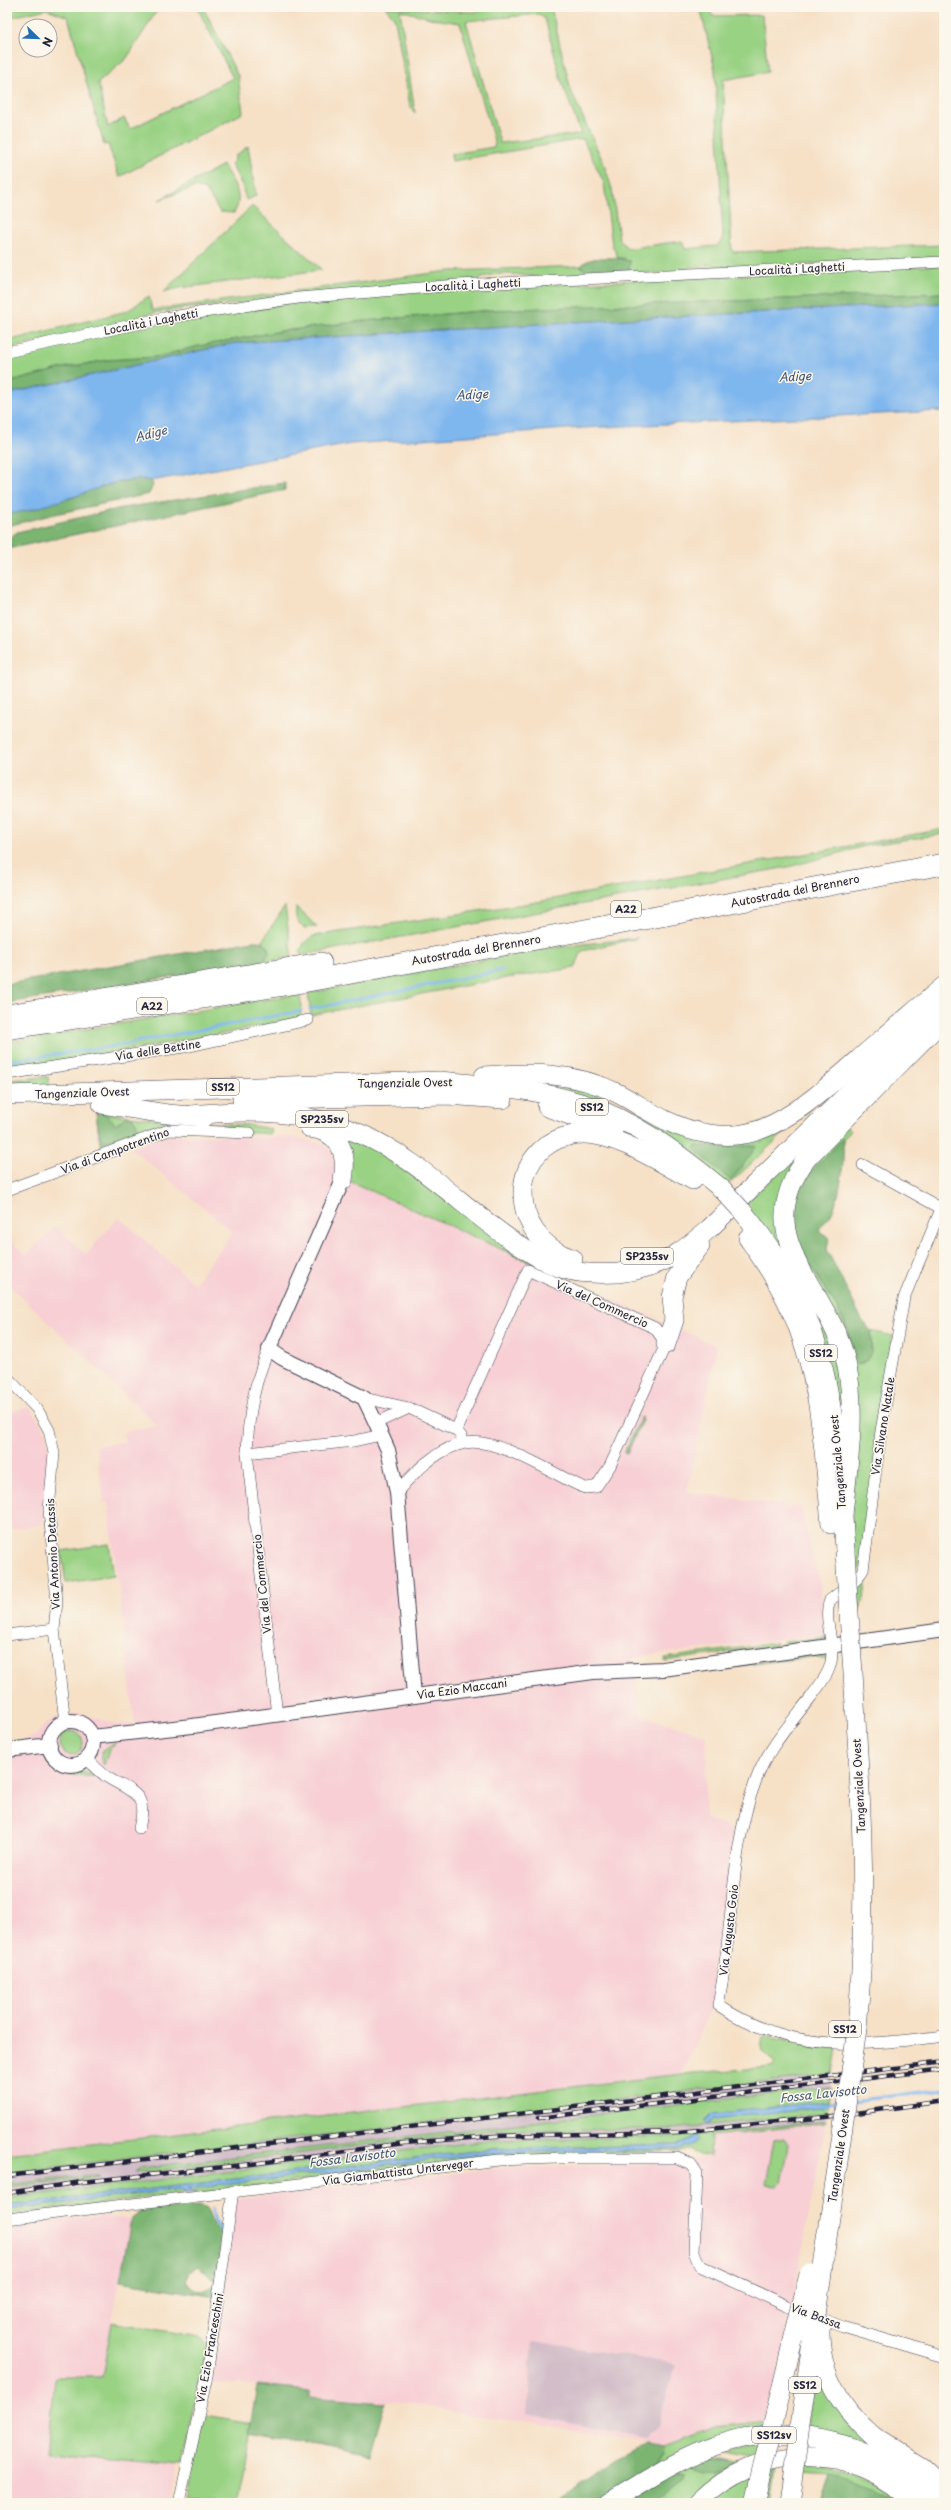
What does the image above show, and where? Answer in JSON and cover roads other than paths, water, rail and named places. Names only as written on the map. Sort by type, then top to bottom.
[{"type":"highway","name":"Autostrada del Brennero","points":[[7,1029],[944,851]]},
{"type":"highway","name":"Autostrada del Brennero","points":[[7,1015],[302,974],[944,864]]},
{"type":"highway","points":[[439,1081],[513,1074],[570,1077],[617,1093],[685,1128],[708,1134],[751,1132],[771,1125],[790,1114],[935,1001],[944,986]]},
{"type":"highway","name":"SP235sv","points":[[693,1180],[618,1142],[583,1133],[566,1137],[550,1144],[534,1158],[524,1184],[522,1202],[533,1232],[542,1243],[561,1255],[577,1261],[601,1263],[624,1262],[646,1257],[675,1242],[714,1208],[890,1041],[935,1001]]},
{"type":"highway","name":"SP235sv","points":[[102,1104],[167,1114],[191,1115],[222,1112],[306,1115],[358,1133],[391,1149],[535,1256],[564,1269],[603,1274],[628,1272],[650,1266],[678,1253],[709,1229],[935,1001]]},
{"type":"highway","points":[[843,1514],[850,1427],[850,1391],[839,1338],[788,1245],[784,1210],[786,1196],[792,1182],[807,1158],[931,1032],[944,1016]]},
{"type":"highway","name":"Tangenziale Ovest","points":[[7,1095],[439,1081],[499,1086],[548,1095],[589,1106],[655,1139],[718,1195],[775,1253],[812,1325],[823,1360],[834,1415],[843,1514],[839,1550]]},
{"type":"highway","name":"Tangenziale Ovest","points":[[7,1107],[447,1095],[503,1099],[552,1108],[622,1134],[718,1195]]},
{"type":"highway","points":[[191,1115],[266,1122],[323,1131],[336,1140],[343,1152],[345,1167],[343,1180]]},
{"type":"highway","name":"Tangenziale Ovest","points":[[738,1215],[790,1308],[807,1354],[820,1416],[839,1550],[851,1851],[852,1944],[845,2029],[789,2503]]},
{"type":"highway","points":[[666,1344],[674,1320],[672,1297],[677,1277],[704,1242],[709,1229]]},
{"type":"highway","points":[[816,2270],[820,2336],[826,2371],[837,2396],[855,2420],[874,2436],[921,2466],[944,2487]]},
{"type":"highway","name":"Tangenziale Ovest","points":[[776,2503],[816,2270]]},
{"type":"highway","name":"SS12sv","points":[[754,2503],[816,2270]]},
{"type":"highway","name":"SS12sv","points":[[608,2503],[689,2457],[718,2444],[750,2436],[810,2438],[855,2449],[886,2463],[924,2489],[937,2503]]},
{"type":"highway","points":[[784,2459],[810,2438]]},
{"type":"highway","name":"SS12sv","points":[[698,2503],[721,2482],[736,2472],[766,2461],[813,2457],[847,2462],[864,2467],[898,2486],[915,2503]]},
{"type":"street","name":"Località i Laghetti","points":[[7,352],[164,318],[298,298],[457,285],[944,262]]},
{"type":"street","name":"Via delle Bettine","points":[[7,1074],[190,1046],[308,1020]]},
{"type":"street","name":"Via di Campotrentino","points":[[7,1190],[169,1130],[250,1133]]},
{"type":"street","points":[[863,1166],[943,1210]]},
{"type":"street","name":"Via del Commercio","points":[[277,1715],[247,1453],[248,1422],[254,1391],[269,1349],[343,1180]]},
{"type":"street","name":"Via Silvano Natale","points":[[831,1640],[830,1600],[855,1581],[863,1570],[881,1431],[904,1298],[943,1210]]},
{"type":"street","name":"Via del Commercio","points":[[456,1430],[528,1270],[655,1328],[666,1344]]},
{"type":"street","points":[[396,1492],[414,1473],[436,1457],[453,1446],[467,1442],[486,1443],[520,1457],[585,1488],[596,1487],[610,1466],[666,1344]]},
{"type":"street","points":[[269,1349],[282,1358],[364,1398],[409,1408],[456,1430],[467,1442]]},
{"type":"street","name":"Via Antonio Detassis","points":[[7,1377],[37,1410],[49,1430],[54,1453],[49,1510],[57,1602],[54,1629],[65,1722]]},
{"type":"street","points":[[364,1398],[388,1450],[396,1492],[414,1696]]},
{"type":"street","points":[[247,1453],[354,1441],[379,1429],[409,1408]]},
{"type":"street","points":[[7,1634],[54,1629]]},
{"type":"street","name":"Via Ezio Maccani","points":[[92,1737],[277,1715],[593,1672],[659,1669],[831,1640],[944,1630]]},
{"type":"street","name":"Via Augusto Goio","points":[[831,1640],[832,1662],[828,1671],[774,1746],[756,1779],[749,1801],[737,1865],[723,1980],[718,2004],[741,2020],[804,2041],[862,2044],[944,2036]]},
{"type":"street","points":[[75,1721],[83,1724],[92,1737],[92,1749],[86,1758],[75,1764],[63,1763],[53,1755],[50,1746],[54,1729],[65,1722],[75,1721]]},
{"type":"street","points":[[7,1750],[50,1746]]},
{"type":"street","points":[[86,1758],[108,1778],[128,1787],[138,1796],[142,1805],[139,1828]]},
{"type":"street","name":"Via Giambattista Unterveger","points":[[7,2219],[499,2160],[551,2158],[677,2158],[691,2164],[697,2173],[694,2252],[696,2260]]},
{"type":"street","name":"Via Ezio Franceschini","points":[[179,2503],[207,2376],[233,2192]]},
{"type":"street","name":"Via Bassa","points":[[696,2260],[707,2270],[787,2306],[843,2327],[944,2356]]},
{"type":"water","name":"Adige","points":[[944,303],[944,411],[582,428],[351,444],[151,481],[121,481],[40,507],[7,514],[7,394],[235,343],[572,322]]},
{"type":"water","points":[[828,2101],[828,2106],[714,2119],[708,2125],[705,2122],[713,2114]]},
{"type":"water","points":[[694,2134],[698,2138],[692,2145],[678,2149],[493,2153],[188,2189],[196,2193],[186,2193],[180,2189],[7,2210],[7,2206],[493,2149],[679,2145],[688,2141]]},
{"type":"waterway","points":[[310,1009],[503,970]]},
{"type":"waterway","points":[[7,1061],[109,1047],[301,1011]]},
{"type":"waterway","name":"Fossa Lavisotto","points":[[853,2101],[944,2089]]},
{"type":"waterway","name":"Fossa Lavisotto","points":[[825,2104],[839,2103]]},
{"type":"waterway","points":[[213,2208],[216,2223],[222,2231]]},
{"type":"railway","points":[[7,2176],[944,2062]]},
{"type":"railway","points":[[539,2118],[944,2069]]},
{"type":"railway","points":[[7,2193],[82,2182],[252,2164],[404,2143],[495,2136],[679,2132],[826,2117],[944,2101]]}]
